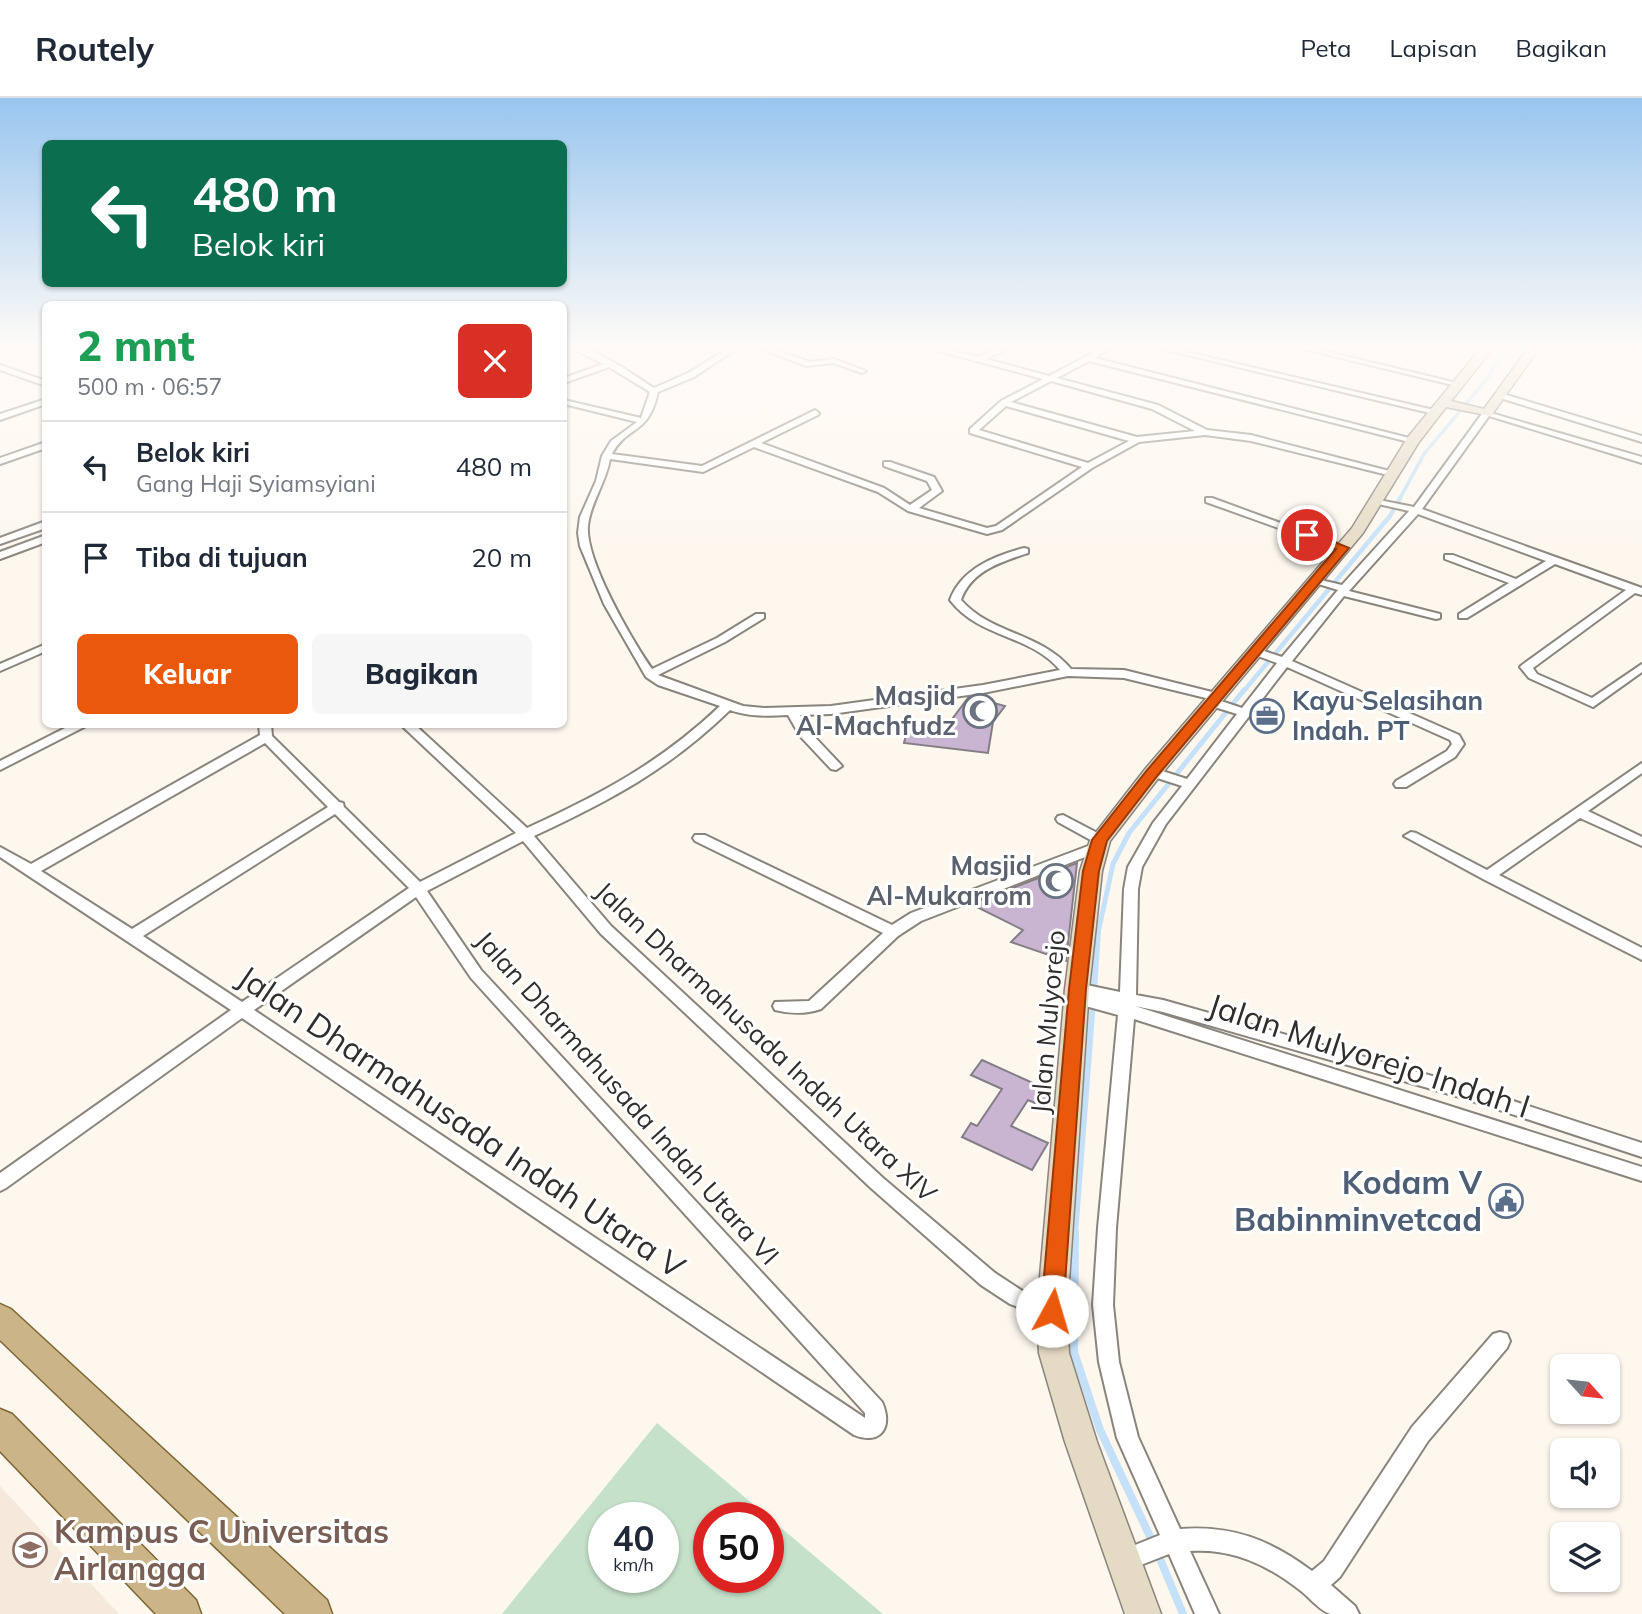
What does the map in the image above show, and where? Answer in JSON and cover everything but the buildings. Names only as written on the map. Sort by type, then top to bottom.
[{"type":"main road","name":"Jalan Mulyorejo","points":[[1143,1614],[1128,1559],[1081,1442],[1054,1353],[1052,1311],[1083,995],[1091,871],[1099,843],[1258,652],[1333,586],[1343,548],[1384,502],[1386,472],[1435,418]]},
{"type":"main road","points":[[0,1319],[313,1614]]},
{"type":"main road","points":[[0,1426],[182,1614]]},
{"type":"street","points":[[630,418],[644,421]]},
{"type":"street","points":[[646,418],[616,442],[606,456],[603,475],[587,506],[582,534],[588,559],[650,675],[662,682],[741,710],[792,711],[831,710],[983,689],[1068,672],[1124,674],[1242,712]]},
{"type":"street","points":[[606,456],[703,469],[806,418]]},
{"type":"street","points":[[987,418],[973,431],[1089,466]]},
{"type":"street","points":[[1059,418],[1137,440]]},
{"type":"street","points":[[1176,418],[1205,432]]},
{"type":"street","points":[[1325,418],[1413,440]]},
{"type":"street","points":[[1207,1614],[1169,1544],[1128,1438],[1109,1362],[1103,1305],[1122,1003],[1135,867],[1143,848],[1187,783],[1283,661],[1333,586],[1412,509],[1479,418]]},
{"type":"street","points":[[1497,418],[1642,466]]},
{"type":"street","points":[[1499,418],[1642,460]]},
{"type":"street","points":[[1573,418],[1642,439]]},
{"type":"street","points":[[755,444],[881,490],[911,509],[987,531],[999,528],[1089,466],[1137,440],[1205,432],[1251,438],[1386,472]]},
{"type":"street","points":[[0,461],[42,446]]},
{"type":"street","points":[[887,464],[931,479],[937,491],[911,509]]},
{"type":"street","points":[[1209,500],[1343,548]]},
{"type":"street","points":[[1384,502],[1412,509],[1638,591]]},
{"type":"street","points":[[0,541],[42,525]]},
{"type":"street","points":[[0,556],[42,540]]},
{"type":"street","points":[[1024,551],[970,576],[958,587],[955,600],[963,613],[976,622],[1043,649],[1060,661],[1068,672]]},
{"type":"street","points":[[1449,557],[1517,583]]},
{"type":"street","points":[[1463,616],[1554,560]]},
{"type":"street","points":[[1333,586],[1436,616]]},
{"type":"street","points":[[1638,591],[1525,667],[1533,676],[1593,703],[1642,667]]},
{"type":"street","points":[[650,675],[721,640],[760,616]]},
{"type":"street","points":[[0,668],[42,649]]},
{"type":"street","points":[[1258,652],[1455,738],[1458,744],[1451,754],[1401,784]]},
{"type":"street","points":[[0,1183],[242,1010],[418,889],[524,833],[573,814],[635,780],[696,735],[727,706]]},
{"type":"street","points":[[792,711],[804,733],[836,766]]},
{"type":"street","points":[[0,766],[76,728]]},
{"type":"street","name":"Jalan Dharmahusada Indah Utara XIV","points":[[410,728],[524,833],[606,930],[877,1183],[988,1279],[1017,1298],[1052,1311]]},
{"type":"street","points":[[30,871],[266,731]]},
{"type":"street","name":"Jalan Dharmahusada Indah Utara VI","points":[[266,731],[418,889],[476,975],[875,1409]]},
{"type":"street","points":[[1488,876],[1642,767]]},
{"type":"street","points":[[1158,774],[1187,783]]},
{"type":"street","points":[[132,936],[338,806]]},
{"type":"street","points":[[1578,812],[1642,842]]},
{"type":"street","points":[[1063,819],[1099,843]]},
{"type":"street","points":[[1411,836],[1642,955]]},
{"type":"street","points":[[700,838],[893,932]]},
{"type":"street","points":[[781,1006],[806,1008],[816,1005],[893,932],[916,917],[1099,843]]},
{"type":"street","name":"Jalan Dharmahusada Indah Utara V","points":[[0,851],[132,936],[862,1428],[870,1429],[876,1425],[875,1409]]},
{"type":"street","name":"Jalan Mulyorejo Indah I","points":[[1083,995],[1122,1003],[1462,1118],[1642,1174]]},
{"type":"street","points":[[1122,1003],[1464,1092],[1642,1150]]},
{"type":"street","points":[[1462,1118],[1464,1092]]},
{"type":"street","points":[[1313,1585],[1332,1569],[1420,1434],[1500,1341]]},
{"type":"street","points":[[1128,1559],[1169,1544],[1210,1538],[1240,1542],[1282,1562],[1347,1614]]},
{"type":"shaded area","name":"Kampus C Universitas Airlangga","points":[[0,1486],[119,1614],[0,1614]]},
{"type":"green space","points":[[657,1423],[750,1502],[693,1502],[693,1593],[784,1593],[784,1530],[883,1614],[502,1614],[588,1508],[588,1593],[679,1593],[679,1502],[593,1502]]},
{"type":"waterway","points":[[1399,500],[1424,454],[1454,418]]},
{"type":"waterway","points":[[1243,692],[1390,516],[1400,498]]},
{"type":"waterway","points":[[1098,933],[1113,864],[1129,833],[1244,690]]},
{"type":"waterway","points":[[1094,991],[1098,931]]},
{"type":"waterway","points":[[1075,1235],[1093,1001]]},
{"type":"waterway","points":[[1075,1233],[1074,1352],[1100,1430],[1154,1545]]},
{"type":"waterway","points":[[1158,1554],[1183,1614]]},
{"type":"place","name":"Masjid Al-Machfudz","points":[[980,711]]},
{"type":"place","name":"Kayu Selasihan Indah. PT","points":[[1267,716]]},
{"type":"place","name":"Masjid Al-Mukarrom","points":[[1056,881]]},
{"type":"place","name":"Kodam V Babinminvetcad","points":[[1506,1201]]},
{"type":"place","name":"Kampus C Universitas Airlangga","points":[[30,1550]]},
{"type":"route","points":[[1052,1311],[1077,989],[1091,871],[1100,840],[1153,772],[1343,548],[1307,535]]}]
